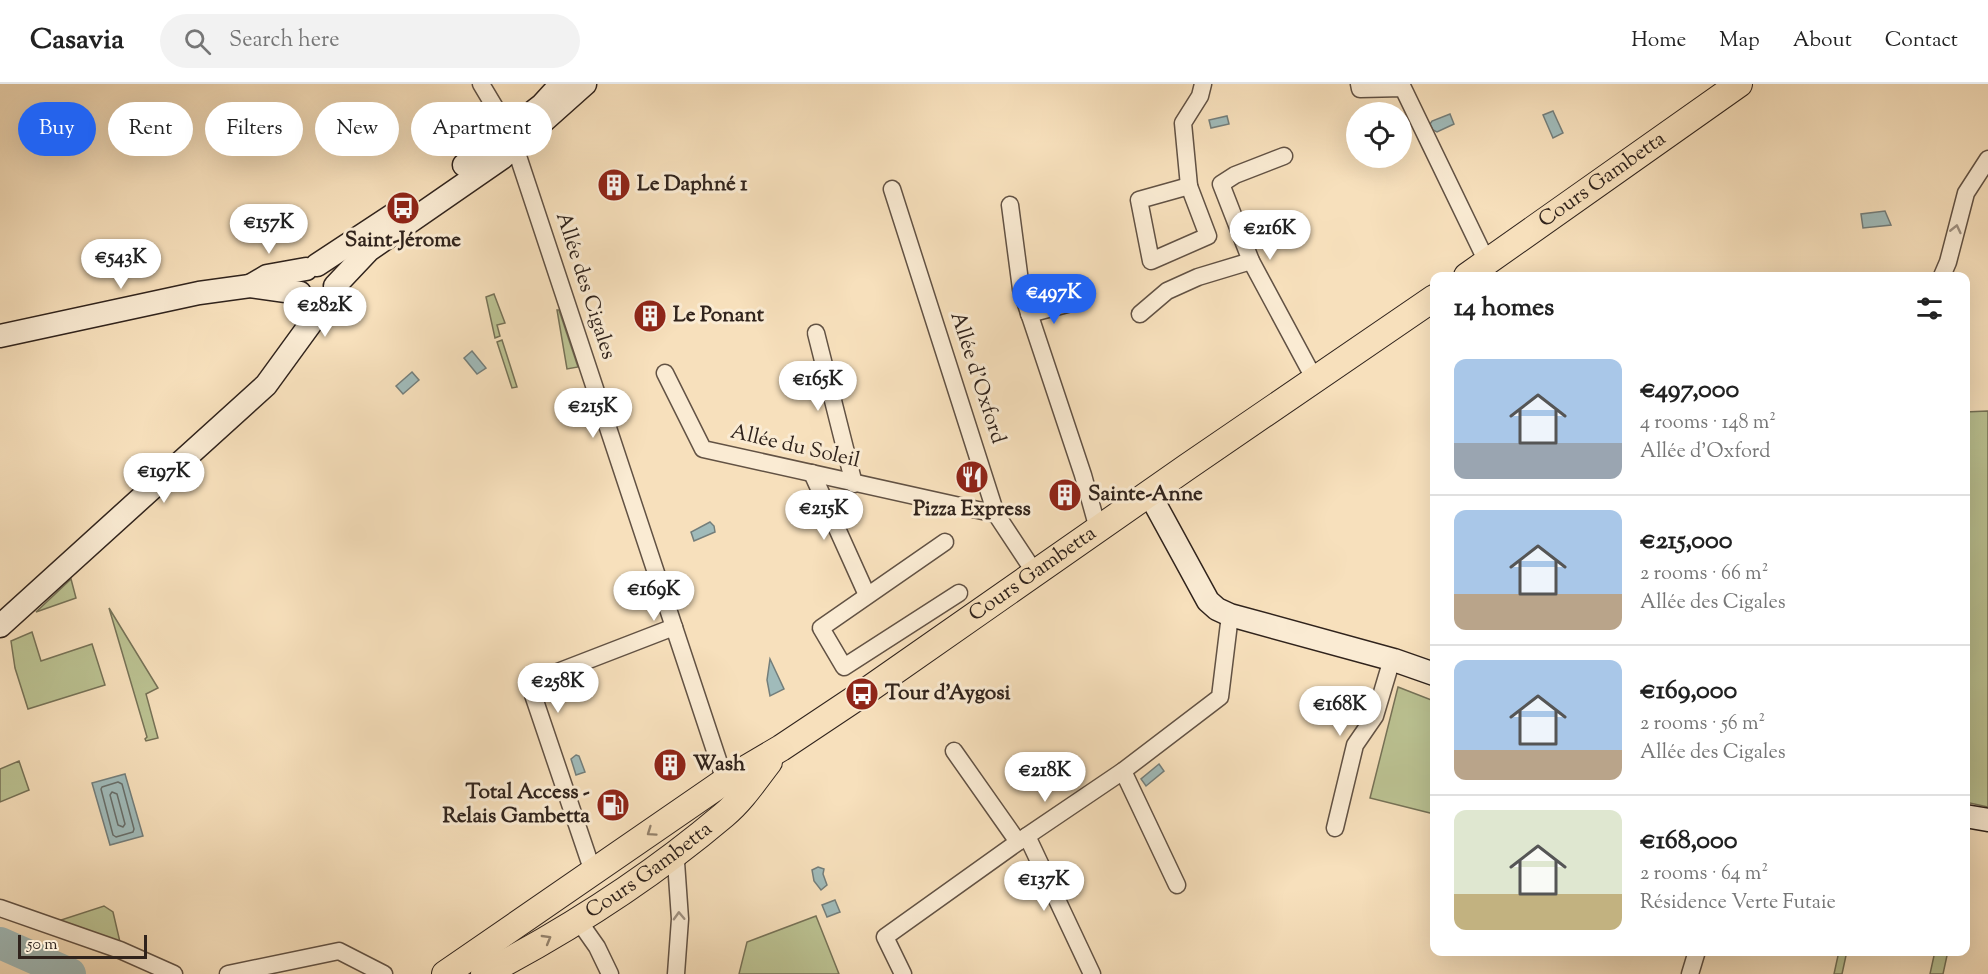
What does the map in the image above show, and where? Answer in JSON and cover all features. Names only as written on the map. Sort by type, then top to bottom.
[{"type":"main road","name":"Cours Gambetta","points":[[1477,269],[1738,84]]},
{"type":"main road","name":"Cours Gambetta","points":[[489,943],[483,958],[490,971],[578,920],[684,847],[731,792],[781,748],[1430,301]]},
{"type":"main road","name":"Cours Gambetta","points":[[445,974],[593,872],[731,792]]},
{"type":"street","name":"Allée des Cigales","points":[[481,84],[491,102]]},
{"type":"street","points":[[545,102],[561,84]]},
{"type":"street","points":[[552,109],[585,84]]},
{"type":"street","points":[[1190,186],[1139,200],[1150,261],[1208,236],[1190,186],[1183,123],[1200,96],[1203,84]]},
{"type":"street","points":[[1359,84],[1360,89],[1403,88],[1477,269]]},
{"type":"street","points":[[316,295],[297,283],[299,277],[311,267],[485,156]]},
{"type":"street","points":[[0,336],[199,293],[250,286],[316,295],[369,250],[490,156]]},
{"type":"street","name":"Allée des Cigales","points":[[518,156],[731,792]]},
{"type":"street","points":[[1284,156],[1235,175],[1221,184],[1251,261],[1315,381]]},
{"type":"street","points":[[1944,272],[1966,193],[1988,159]]},
{"type":"street","name":"Allée d'Oxford","points":[[892,189],[996,514],[1035,573]]},
{"type":"street","points":[[1010,205],[1021,289],[1083,475],[1098,529]]},
{"type":"street","points":[[1140,314],[1167,291],[1198,277],[1251,261]]},
{"type":"street","points":[[0,626],[266,385],[290,350],[300,321],[332,274],[323,266],[311,267],[267,276],[250,286]]},
{"type":"street","points":[[1029,314],[1071,303]]},
{"type":"street","points":[[816,333],[854,484]]},
{"type":"street","name":"Allée du Soleil","points":[[665,373],[703,449],[996,514]]},
{"type":"street","points":[[812,473],[867,595]]},
{"type":"street","points":[[1149,493],[1208,601],[1217,609],[1230,615],[1392,659],[1430,673]]},
{"type":"street","points":[[945,542],[821,628],[844,667],[959,593]]},
{"type":"street","points":[[903,974],[885,938],[1022,839],[1123,771],[1220,697],[1230,615]]},
{"type":"street","points":[[593,872],[529,683],[675,627]]},
{"type":"street","points":[[1335,828],[1355,745],[1376,716],[1392,659]]},
{"type":"street","points":[[954,751],[1022,839],[1092,974]]},
{"type":"street","points":[[1123,771],[1178,885]]},
{"type":"street","points":[[1970,817],[1988,820]]},
{"type":"street","points":[[676,974],[680,919],[676,862],[684,847]]},
{"type":"street","points":[[0,908],[120,950],[174,974]]},
{"type":"street","points":[[578,920],[597,947],[610,974]]},
{"type":"street","points":[[228,974],[339,951],[384,974]]},
{"type":"street","points":[[1690,974],[1695,956]]},
{"type":"green space","points":[[494,294],[505,323],[497,325],[500,336],[495,338],[486,297]]},
{"type":"green space","points":[[557,310],[559,310],[578,367],[567,369]]},
{"type":"green space","points":[[502,340],[517,387],[512,388],[497,342]]},
{"type":"green space","points":[[1988,411],[1988,807],[1970,803],[1970,412]]},
{"type":"green space","points":[[71,579],[76,598],[36,612]]},
{"type":"green space","points":[[109,608],[158,688],[146,694],[158,738],[146,741],[145,739],[147,737]]},
{"type":"green space","points":[[32,632],[41,661],[92,644],[105,685],[28,709],[15,668],[11,641]]},
{"type":"green space","points":[[1398,687],[1430,699],[1430,813],[1370,798]]},
{"type":"green space","points":[[19,761],[29,790],[0,802],[0,769]]},
{"type":"green space","points":[[104,906],[113,912],[120,942],[58,921]]},
{"type":"green space","points":[[816,916],[839,974],[739,974],[747,942]]},
{"type":"green space","points":[[1838,956],[1846,956],[1842,974],[1834,974]]},
{"type":"green space","points":[[1934,956],[1947,956],[1943,974],[1930,974]]},
{"type":"water","points":[[1553,111],[1563,133],[1553,138],[1543,115]]},
{"type":"water","points":[[1450,114],[1454,124],[1437,132],[1433,130],[1430,124],[1432,121]]},
{"type":"water","points":[[1227,116],[1229,124],[1211,128],[1209,120]]},
{"type":"water","points":[[1885,211],[1891,225],[1863,228],[1861,214]]},
{"type":"water","points":[[472,351],[486,368],[477,374],[464,358]]},
{"type":"water","points":[[412,372],[419,380],[403,394],[396,386]]},
{"type":"water","points":[[710,522],[715,532],[694,541],[691,532]]},
{"type":"water","points":[[770,659],[784,689],[770,696],[767,680]]},
{"type":"water","points":[[576,755],[579,756],[585,772],[576,775],[571,759]]},
{"type":"water","points":[[1159,764],[1164,771],[1146,786],[1141,779]]},
{"type":"water","points":[[125,774],[143,836],[110,845],[92,783]]},
{"type":"water","points":[[818,867],[824,869],[823,874],[827,885],[821,890],[814,881],[812,870]]},
{"type":"water","points":[[835,900],[840,912],[827,917],[822,905]]},
{"type":"waterway","points":[[0,943],[70,974]]},
{"type":"place","name":"Le Daphné 1","points":[[614,185]]},
{"type":"place","name":"Saint-Jérome","points":[[403,208]]},
{"type":"place","name":"Le Ponant","points":[[650,316]]},
{"type":"place","name":"Pizza Express","points":[[972,477]]},
{"type":"place","name":"Sainte-Anne","points":[[1065,495]]},
{"type":"place","name":"Tour d'Aygosi","points":[[862,694]]},
{"type":"place","name":"Wash","points":[[670,765]]},
{"type":"place","name":"Total Access - Relais Gambetta","points":[[613,805]]}]
